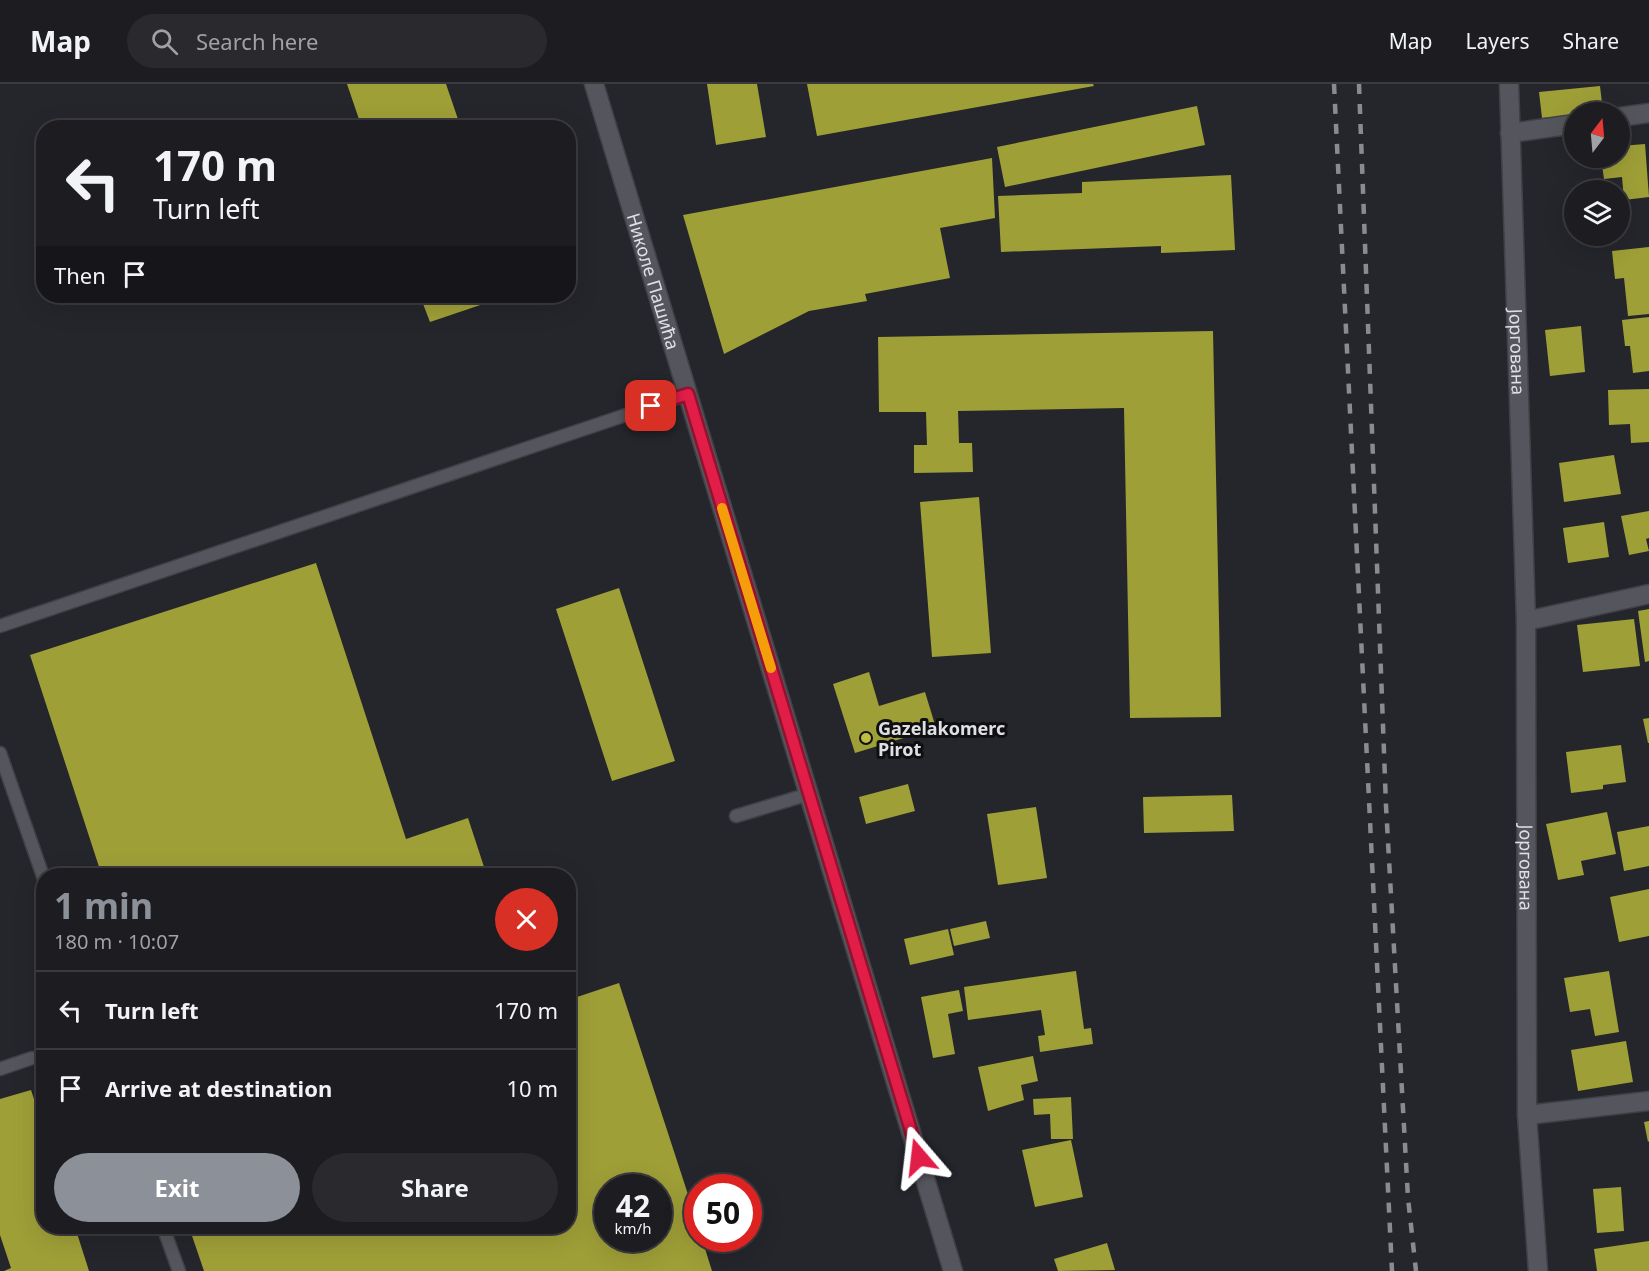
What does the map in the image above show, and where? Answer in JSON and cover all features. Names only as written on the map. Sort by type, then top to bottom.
[{"type":"street","name":"Николе Пашића","points":[[594,84],[953,1271]]},
{"type":"street","name":"Јоргована","points":[[1509,84],[1526,621],[1527,1114],[1538,1271]]},
{"type":"street","points":[[1630,116],[1649,113]]},
{"type":"street","points":[[1510,134],[1564,126]]},
{"type":"street","points":[[1526,621],[1649,594]]},
{"type":"street","points":[[1527,1114],[1649,1101]]},
{"type":"lane","points":[[0,626],[688,394]]},
{"type":"lane","points":[[0,753],[40,868]]},
{"type":"lane","points":[[736,816],[809,794]]},
{"type":"lane","points":[[0,1068],[32,1058]]},
{"type":"lane","points":[[166,1234],[179,1271]]},
{"type":"building","points":[[347,84],[446,84],[458,120],[359,120]]},
{"type":"building","points":[[707,84],[757,84],[766,137],[716,145]]},
{"type":"building","points":[[807,84],[1093,84],[1094,86],[817,136]]},
{"type":"building","points":[[1600,86],[1602,102],[1564,102],[1564,116],[1542,118],[1539,92]]},
{"type":"building","points":[[1197,106],[1205,145],[1005,187],[997,147]]},
{"type":"building","points":[[1645,144],[1649,197],[1630,199],[1630,180],[1622,180],[1622,177],[1604,179],[1602,168],[1630,168],[1630,145]]},
{"type":"building","points":[[992,158],[995,218],[940,228],[950,278],[865,294],[867,301],[809,311],[724,354],[683,215]]},
{"type":"building","points":[[1231,175],[1235,250],[1161,253],[1161,246],[1001,252],[998,196],[1082,193],[1082,182]]},
{"type":"building","points":[[1649,247],[1649,314],[1628,316],[1624,278],[1615,279],[1612,251]]},
{"type":"building","points":[[423,303],[486,303],[430,322]]},
{"type":"building","points":[[1649,317],[1649,371],[1633,373],[1630,346],[1625,346],[1622,320]]},
{"type":"building","points":[[1581,326],[1585,372],[1550,376],[1545,330]]},
{"type":"building","points":[[1213,331],[1221,717],[1130,718],[1124,408],[958,411],[959,443],[972,443],[973,472],[914,473],[914,445],[927,445],[926,412],[879,412],[878,337]]},
{"type":"building","points":[[1649,389],[1649,442],[1631,443],[1630,424],[1609,425],[1608,390]]},
{"type":"building","points":[[1614,455],[1621,494],[1564,502],[1559,463]]},
{"type":"building","points":[[979,497],[991,653],[932,657],[920,502]]},
{"type":"building","points":[[1649,511],[1649,538],[1646,539],[1649,551],[1629,555],[1621,516]]},
{"type":"building","points":[[1604,522],[1609,557],[1568,563],[1563,528]]},
{"type":"building","points":[[316,563],[406,839],[468,818],[484,868],[99,868],[30,655]]},
{"type":"building","points":[[619,588],[675,761],[612,781],[556,609]]},
{"type":"building","points":[[1649,609],[1649,661],[1645,662],[1638,611]]},
{"type":"building","points":[[1634,619],[1640,666],[1583,672],[1577,625]]},
{"type":"building","points":[[869,672],[879,706],[925,692],[936,728],[855,753],[833,684]]},
{"type":"building","points":[[1649,718],[1649,743],[1648,743],[1643,719]]},
{"type":"building","points":[[1621,745],[1626,782],[1603,785],[1603,789],[1571,793],[1566,752]]},
{"type":"building","points":[[908,784],[915,811],[866,824],[859,797]]},
{"type":"building","points":[[1232,795],[1234,831],[1144,833],[1143,797]]},
{"type":"building","points":[[1036,807],[1047,878],[998,885],[987,814]]},
{"type":"building","points":[[1607,812],[1616,854],[1581,861],[1584,875],[1558,880],[1546,824]]},
{"type":"building","points":[[1649,826],[1649,866],[1624,871],[1617,832]]},
{"type":"building","points":[[1649,889],[1649,936],[1619,942],[1610,897]]},
{"type":"building","points":[[986,921],[990,938],[954,946],[950,929]]},
{"type":"building","points":[[948,929],[954,955],[910,965],[904,939]]},
{"type":"building","points":[[1076,971],[1084,1029],[1091,1028],[1093,1044],[1040,1052],[1038,1036],[1045,1035],[1041,1010],[968,1020],[964,987]]},
{"type":"building","points":[[1609,971],[1619,1032],[1595,1036],[1590,1009],[1570,1012],[1564,978]]},
{"type":"building","points":[[619,983],[684,1182],[684,1252],[706,1252],[712,1271],[204,1271],[191,1234],[576,1234],[576,997]]},
{"type":"building","points":[[959,990],[963,1011],[948,1014],[955,1054],[933,1058],[921,997]]},
{"type":"building","points":[[1626,1041],[1633,1082],[1578,1091],[1571,1050]]},
{"type":"building","points":[[1033,1056],[1038,1081],[1021,1085],[1024,1100],[988,1111],[978,1067]]},
{"type":"building","points":[[31,1090],[36,1105],[36,1234],[77,1234],[89,1271],[4,1271],[11,1268],[0,1235],[0,1099]]},
{"type":"building","points":[[1071,1097],[1073,1139],[1051,1139],[1050,1114],[1034,1115],[1033,1099]]},
{"type":"building","points":[[1649,1121],[1649,1141],[1648,1142],[1644,1122]]},
{"type":"building","points":[[1071,1140],[1083,1197],[1035,1207],[1022,1150]]},
{"type":"building","points":[[1621,1187],[1624,1231],[1597,1233],[1593,1189]]},
{"type":"building","points":[[1649,1241],[1649,1271],[1597,1271],[1594,1249]]},
{"type":"building","points":[[1107,1243],[1115,1270],[1058,1271],[1054,1259]]},
{"type":"railway","points":[[1334,84],[1392,1271]]},
{"type":"railway","points":[[1359,84],[1386,806],[1408,1198],[1416,1271]]},
{"type":"slow traffic","points":[[722,508],[771,668]]},
{"type":"place","name":"Gazelakomerc Pirot","points":[[866,738]]},
{"type":"route","points":[[651,406],[688,394],[919,1157]]}]
